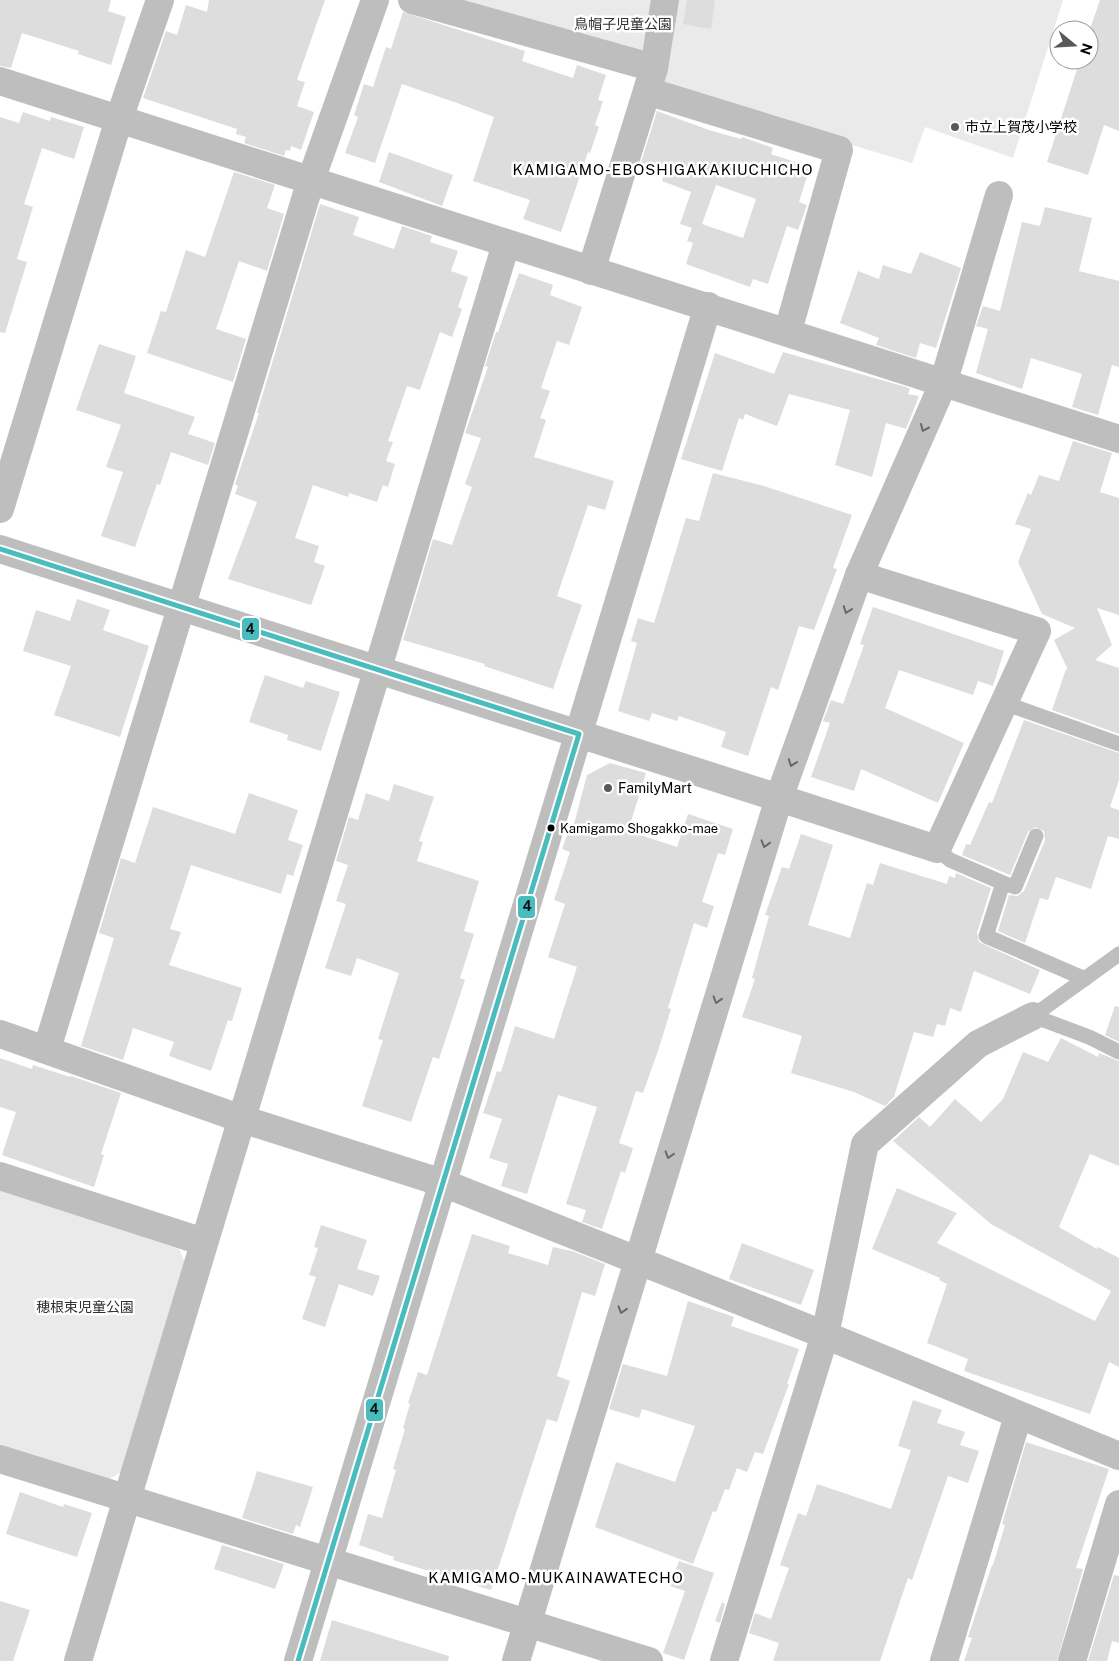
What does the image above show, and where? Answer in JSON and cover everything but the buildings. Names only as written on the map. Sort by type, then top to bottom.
[{"type":"street","points":[[0,509],[119,119],[160,0]]},
{"type":"street","points":[[47,1049],[310,180],[374,0]]},
{"type":"street","points":[[412,0],[650,79],[839,150],[788,331]]},
{"type":"street","points":[[591,271],[650,79],[665,0]]},
{"type":"street","points":[[0,81],[591,271],[788,331],[943,384],[1119,438]]},
{"type":"street","points":[[516,1661],[779,798],[860,575],[943,384],[999,195]]},
{"type":"street","points":[[78,1661],[506,244]]},
{"type":"street","points":[[298,1661],[708,306]]},
{"type":"street","points":[[0,549],[937,849],[1037,631],[860,575]]},
{"type":"street","points":[[724,1661],[825,1334],[864,1144],[978,1044],[1033,1016]]},
{"type":"street","points":[[0,1034],[242,1119],[443,1183],[825,1334],[1018,1416],[1119,1456]]},
{"type":"street","points":[[0,1176],[204,1242]]},
{"type":"street","points":[[944,1661],[1018,1416]]},
{"type":"street","points":[[0,1459],[650,1661]]},
{"type":"street","points":[[1072,1661],[1119,1504]]},
{"type":"lane","points":[[1004,703],[1119,744]]},
{"type":"lane","points":[[937,849],[950,860],[1015,887],[1036,836]]},
{"type":"lane","points":[[1003,883],[986,936],[1085,979]]},
{"type":"lane","points":[[1033,1016],[1119,954]]},
{"type":"lane","points":[[1033,1016],[1089,1037],[1119,1052]]},
{"type":"green space","name":"鳥帽子児童公園","points":[[446,0],[652,0],[644,54]]},
{"type":"green space","name":"市立上賀茂小学校","points":[[673,0],[1063,0],[1057,20],[1049,20],[1049,44],[1013,158],[925,127],[912,163],[669,90],[660,77]]},
{"type":"green space","name":"穂根束児童公園","points":[[0,1189],[179,1249],[187,1267],[122,1472],[104,1482],[0,1448]]},
{"type":"transit line","name":"4","points":[[0,549],[579,734],[298,1661]]},
{"type":"place","name":"市立上賀茂小学校","points":[[955,127]]},
{"type":"place","name":"FamilyMart","points":[[608,788]]},
{"type":"place","name":"Kamigamo Shogakko-mae","points":[[551,828]]},
{"type":"district","name":"KAMIGAMO-EBOSHIGAKAKIUCHICHO","points":[[663,170]]},
{"type":"district","name":"KAMIGAMO-MUKAINAWATECHO","points":[[556,1578]]}]
